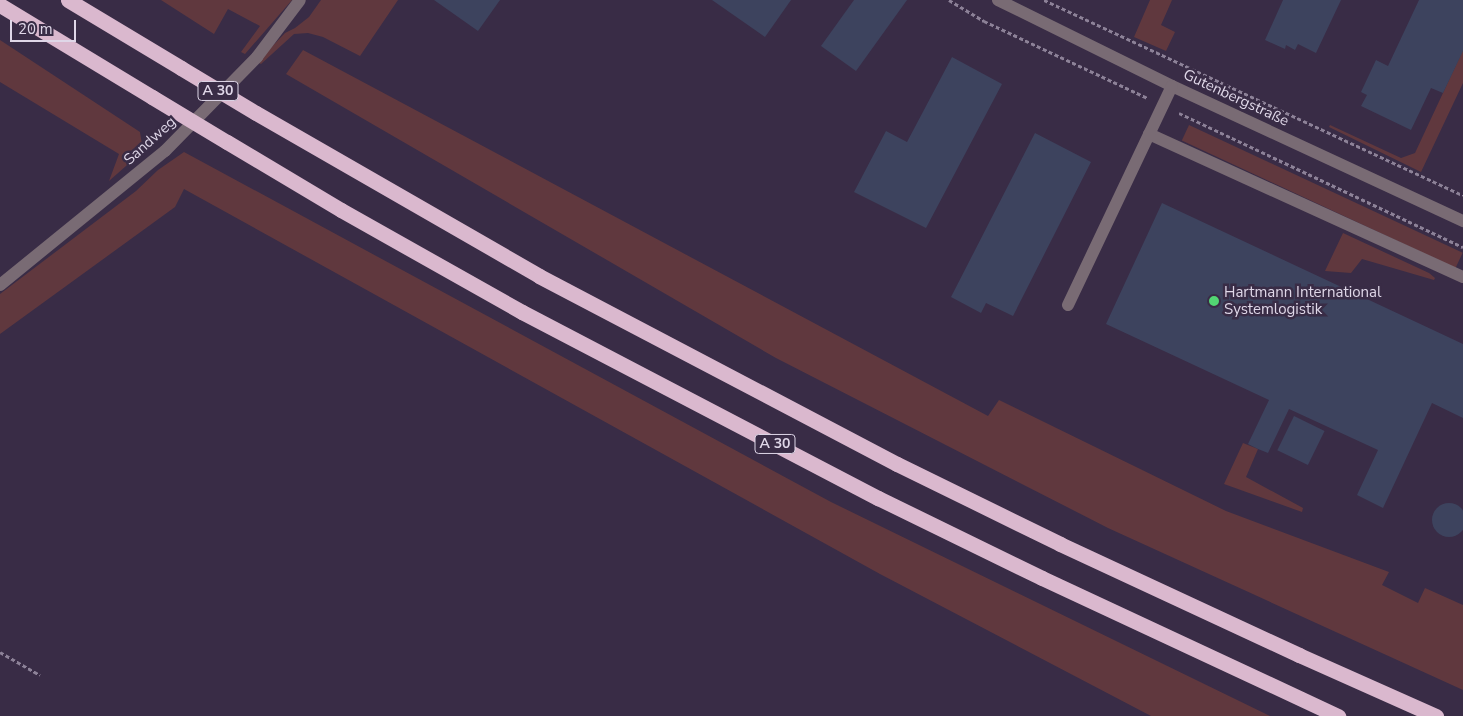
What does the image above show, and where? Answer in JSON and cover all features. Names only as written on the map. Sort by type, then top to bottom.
[{"type":"highway","name":"A 30","points":[[68,0],[256,113],[539,276],[897,464],[1299,655],[1436,716]]},
{"type":"highway","points":[[86,0],[128,37]]},
{"type":"highway","name":"A 30","points":[[0,5],[342,210],[522,312],[869,493],[1042,578],[1338,716]]},
{"type":"street","name":"Sandweg","points":[[0,285],[166,151],[257,56],[300,0]]},
{"type":"street","name":"Gutenbergstraße","points":[[998,0],[1172,86],[1463,222]]},
{"type":"street","points":[[1068,305],[1172,86]]},
{"type":"street","points":[[1150,134],[1463,277]]},
{"type":"path","points":[[949,0],[984,21],[1463,247]]},
{"type":"path","points":[[1044,0],[1463,196]]},
{"type":"path","points":[[0,652],[40,675]]},
{"type":"shaded area","points":[[161,0],[292,0],[245,54],[241,52],[260,26],[228,9],[214,34]]},
{"type":"shaded area","points":[[321,0],[398,0],[360,56],[323,37],[308,33],[294,34],[261,64],[257,62],[285,33],[309,17]]},
{"type":"shaded area","points":[[1150,0],[1172,0],[1161,25],[1175,32],[1166,51],[1134,37]]},
{"type":"shaded area","points":[[0,40],[140,132],[143,151],[109,181],[119,154],[0,82]]},
{"type":"shaded area","points":[[303,50],[988,416],[999,400],[1226,511],[1389,572],[1382,585],[1418,603],[1425,588],[1463,605],[1463,690],[1108,528],[776,358],[286,74]]},
{"type":"shaded area","points":[[1463,50],[1463,83],[1421,172],[1329,127],[1330,125],[1401,158],[1415,153]]},
{"type":"shaded area","points":[[1189,125],[1463,253],[1456,268],[1182,140]]},
{"type":"shaded area","points":[[184,152],[831,502],[1270,716],[1151,716],[880,574],[184,189],[175,207],[0,334],[0,294],[136,191],[158,170]]},
{"type":"shaded area","points":[[1343,233],[1429,273],[1435,278],[1434,280],[1362,259],[1351,273],[1325,271]]},
{"type":"shaded area","points":[[1243,443],[1258,449],[1246,477],[1303,508],[1302,512],[1224,484]]},
{"type":"building","points":[[434,0],[500,0],[478,31]]},
{"type":"building","points":[[712,0],[791,0],[765,37]]},
{"type":"building","points":[[854,0],[907,0],[856,71],[821,46]]},
{"type":"building","points":[[1283,0],[1341,0],[1316,53],[1298,44],[1295,50],[1286,45],[1285,49],[1265,40]]},
{"type":"building","points":[[1419,0],[1463,0],[1463,51],[1443,93],[1431,88],[1411,130],[1361,106],[1367,95],[1361,92],[1376,60],[1388,66]]},
{"type":"building","points":[[952,57],[1002,84],[926,228],[854,192],[886,131],[907,142]]},
{"type":"building","points":[[1035,133],[1091,162],[1013,316],[986,303],[981,313],[951,297]]},
{"type":"building","points":[[1162,203],[1463,344],[1463,418],[1432,403],[1383,508],[1357,495],[1378,450],[1289,409],[1268,453],[1258,449],[1248,444],[1269,400],[1106,324]]},
{"type":"building","points":[[1294,416],[1325,431],[1308,465],[1277,450]]},
{"type":"building","points":[[1449,503],[1461,508],[1466,520],[1461,532],[1449,537],[1437,532],[1432,520],[1437,508]]},
{"type":"place","name":"Hartmann International Systemlogistik","points":[[1214,301]]}]
